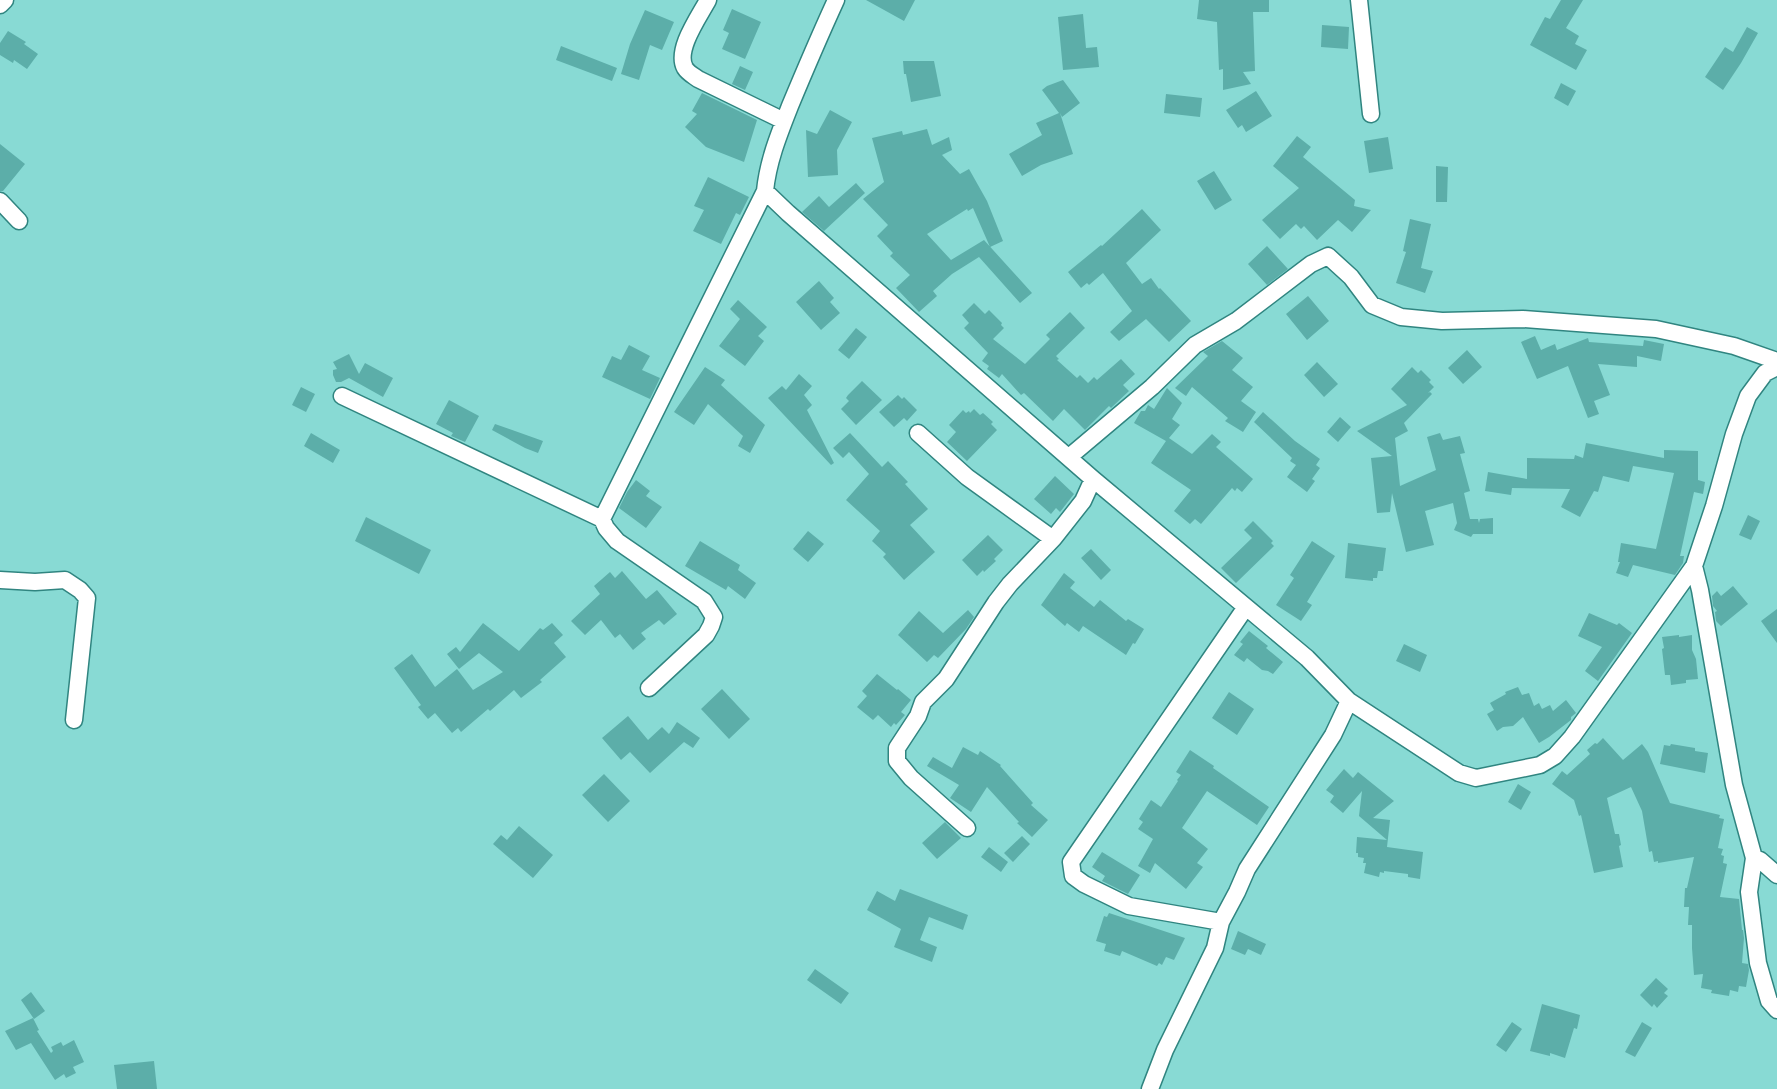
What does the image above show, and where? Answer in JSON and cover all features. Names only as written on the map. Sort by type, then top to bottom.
[{"type":"street","points":[[0,5],[5,0]]},
{"type":"street","points":[[708,0],[681,55],[686,70],[698,79],[784,121]]},
{"type":"street","points":[[602,519],[765,191],[767,170],[784,121],[836,0]]},
{"type":"street","points":[[1359,0],[1371,114]]},
{"type":"street","points":[[765,191],[1093,479],[1307,658],[1349,701],[1459,773],[1476,778],[1540,765],[1555,756],[1572,737],[1694,566],[1748,396],[1765,373],[1777,367]]},
{"type":"street","points":[[0,201],[19,220]]},
{"type":"street","points":[[1069,457],[1152,387],[1195,345],[1236,321],[1311,264],[1328,256],[1351,277],[1372,305],[1401,317],[1442,321],[1523,318],[1656,329],[1734,346],[1777,361]]},
{"type":"street","points":[[342,396],[602,519],[617,541],[704,601],[714,617],[712,626],[706,635],[649,688]]},
{"type":"street","points":[[918,433],[967,477],[1052,539]]},
{"type":"street","points":[[967,828],[911,778],[897,761],[897,748],[918,716],[923,702],[946,678],[1010,584],[1083,501],[1093,479]]},
{"type":"street","points":[[1694,566],[1734,785],[1754,858],[1749,892],[1758,963],[1769,1001],[1777,1010]]},
{"type":"street","points":[[0,580],[65,580],[87,597],[74,720]]},
{"type":"street","points":[[1221,922],[1129,906],[1073,876],[1071,862],[1246,607]]},
{"type":"street","points":[[1150,1089],[1165,1050],[1215,948],[1221,922],[1247,869],[1326,746],[1349,701]]},
{"type":"street","points":[[1754,858],[1777,875]]},
{"type":"building","points":[[866,0],[915,0],[904,21]]},
{"type":"building","points":[[1199,0],[1269,0],[1269,12],[1253,12],[1255,71],[1243,72],[1251,84],[1223,90],[1223,69],[1219,70],[1217,22],[1197,19]]},
{"type":"building","points":[[1561,0],[1583,0],[1566,28],[1579,36],[1575,44],[1587,50],[1576,70],[1530,45],[1545,17],[1550,19]]},
{"type":"building","points":[[732,9],[761,22],[745,59],[722,49],[729,33],[723,30]]},
{"type":"building","points":[[645,10],[674,22],[662,50],[650,45],[639,80],[621,74],[630,44]]},
{"type":"building","points":[[1083,14],[1086,48],[1097,47],[1099,67],[1063,70],[1058,17]]},
{"type":"building","points":[[1322,25],[1349,27],[1348,49],[1321,47]]},
{"type":"building","points":[[1747,27],[1758,33],[1723,90],[1705,77],[1725,47],[1733,52]]},
{"type":"building","points":[[8,31],[26,42],[24,44],[38,54],[27,69],[0,55],[0,43]]},
{"type":"building","points":[[561,46],[617,68],[612,81],[556,60]]},
{"type":"building","points":[[903,61],[934,61],[941,96],[911,102]]},
{"type":"building","points":[[740,66],[753,72],[745,90],[732,84]]},
{"type":"building","points":[[1063,80],[1080,103],[1062,117],[1060,113],[1073,154],[1041,165],[1022,176],[1009,154],[1042,135],[1036,123],[1059,113],[1042,90]]},
{"type":"building","points":[[1561,83],[1576,91],[1568,106],[1554,98]]},
{"type":"building","points":[[1256,91],[1272,116],[1246,132],[1242,125],[1238,128],[1226,110]]},
{"type":"building","points":[[702,93],[757,120],[744,162],[706,147],[685,127],[697,114],[692,111]]},
{"type":"building","points":[[1166,94],[1202,98],[1200,117],[1164,113]]},
{"type":"building","points":[[830,110],[852,122],[837,150],[838,175],[808,177],[806,130],[817,134]]},
{"type":"building","points":[[927,129],[932,145],[949,137],[952,150],[942,155],[960,174],[969,169],[987,201],[1003,241],[990,247],[1032,293],[1020,303],[979,257],[952,274],[933,291],[937,296],[919,312],[896,288],[910,275],[890,256],[893,253],[877,236],[888,225],[863,199],[884,182],[872,138]],"holes":[[[973,208],[990,246],[984,240],[951,260],[927,234]]]},
{"type":"building","points":[[1297,136],[1311,147],[1303,157],[1355,200],[1354,206],[1371,210],[1352,232],[1338,220],[1317,240],[1304,226],[1301,229],[1296,224],[1280,239],[1262,220],[1299,188],[1273,166]]},
{"type":"building","points":[[1388,137],[1393,169],[1369,173],[1364,141]]},
{"type":"building","points":[[0,144],[25,164],[3,191],[0,191]]},
{"type":"building","points":[[1436,166],[1448,167],[1447,202],[1436,202]]},
{"type":"building","points":[[1214,171],[1232,200],[1215,210],[1197,181]]},
{"type":"building","points":[[708,177],[749,197],[740,215],[736,213],[721,244],[693,231],[704,210],[694,206]]},
{"type":"building","points":[[856,183],[865,193],[824,231],[802,212],[819,196],[829,207]]},
{"type":"building","points":[[1142,209],[1161,230],[1126,263],[1142,284],[1151,278],[1191,321],[1169,342],[1146,319],[1119,341],[1110,332],[1132,311],[1103,273],[1081,288],[1068,272],[1102,246]]},
{"type":"building","points":[[1410,219],[1431,224],[1421,268],[1433,271],[1425,293],[1396,283],[1406,252],[1403,251]]},
{"type":"building","points":[[1267,246],[1288,269],[1267,285],[1248,264]]},
{"type":"building","points":[[819,281],[834,298],[830,302],[840,313],[821,330],[796,302]]},
{"type":"building","points":[[1308,296],[1329,321],[1307,340],[1286,314]]},
{"type":"building","points":[[738,300],[767,327],[758,336],[764,341],[745,366],[719,346],[740,319],[730,309]]},
{"type":"building","points":[[974,303],[985,314],[989,310],[1002,323],[1004,328],[993,339],[1025,364],[1050,339],[1046,335],[1070,312],[1085,328],[1056,356],[1059,359],[1057,360],[1077,378],[1080,375],[1088,383],[1094,377],[1097,380],[1121,359],[1135,374],[1123,385],[1129,391],[1085,430],[1064,409],[1053,421],[1024,393],[1021,395],[1002,374],[999,378],[987,369],[989,366],[982,361],[988,353],[964,328],[969,323],[962,315]]},
{"type":"building","points":[[856,328],[867,337],[849,359],[838,350]]},
{"type":"building","points":[[1535,336],[1541,350],[1555,344],[1557,350],[1588,338],[1589,342],[1643,346],[1644,340],[1664,344],[1661,361],[1637,356],[1637,367],[1598,364],[1610,395],[1594,401],[1599,414],[1588,418],[1568,366],[1537,379],[1521,342]]},
{"type":"building","points":[[1222,341],[1243,358],[1232,370],[1253,387],[1241,401],[1256,412],[1243,432],[1225,421],[1228,418],[1192,387],[1186,396],[1175,388],[1208,356],[1203,352]]},
{"type":"building","points":[[629,345],[650,356],[642,370],[660,378],[650,399],[602,377],[612,356],[621,360]]},
{"type":"building","points":[[1467,350],[1482,367],[1463,384],[1448,368]]},
{"type":"building","points":[[349,354],[359,374],[365,363],[393,378],[383,397],[349,378],[336,382],[333,370],[337,369],[333,362]]},
{"type":"building","points":[[1317,362],[1338,384],[1324,397],[1304,375]]},
{"type":"building","points":[[705,367],[725,380],[721,385],[765,425],[750,453],[738,446],[743,436],[708,404],[694,425],[674,412]]},
{"type":"building","points":[[1412,367],[1418,373],[1421,370],[1434,387],[1428,393],[1432,394],[1404,423],[1408,431],[1395,438],[1400,486],[1436,470],[1427,437],[1440,433],[1443,440],[1460,436],[1465,453],[1460,454],[1470,491],[1464,493],[1470,519],[1478,519],[1479,523],[1480,519],[1493,518],[1493,534],[1473,534],[1471,537],[1454,530],[1457,523],[1453,503],[1425,511],[1434,545],[1406,552],[1392,493],[1390,512],[1377,513],[1371,458],[1392,456],[1357,431],[1407,405],[1391,389]]},
{"type":"building","points":[[799,374],[812,386],[804,395],[812,405],[807,410],[834,463],[831,465],[768,398],[782,386],[786,390]]},
{"type":"building","points":[[862,381],[882,400],[856,425],[841,409],[849,401],[846,398],[848,395]]},
{"type":"building","points":[[301,387],[315,394],[306,412],[292,405]]},
{"type":"building","points":[[1167,388],[1182,403],[1172,419],[1180,425],[1169,438],[1192,454],[1212,434],[1221,442],[1216,447],[1253,479],[1242,492],[1232,488],[1201,524],[1195,519],[1190,524],[1174,511],[1191,490],[1151,463],[1166,441],[1134,423],[1148,405],[1154,409]]},
{"type":"building","points":[[898,395],[902,399],[904,397],[917,410],[907,421],[904,418],[894,427],[879,412]]},
{"type":"building","points":[[449,400],[479,416],[465,442],[451,436],[453,433],[436,424]]},
{"type":"building","points":[[974,409],[993,422],[991,424],[997,430],[967,461],[947,442],[956,432],[949,425],[963,410],[970,413]]},
{"type":"building","points":[[1263,412],[1320,459],[1316,465],[1320,468],[1312,479],[1315,481],[1307,492],[1287,477],[1296,465],[1290,461],[1292,458],[1254,422]]},
{"type":"building","points":[[1340,417],[1351,427],[1338,442],[1327,432]]},
{"type":"building","points":[[495,424],[543,441],[538,453],[492,430]]},
{"type":"building","points":[[311,433],[340,450],[333,463],[304,446]]},
{"type":"building","points":[[850,433],[882,467],[888,461],[928,509],[910,525],[935,552],[904,580],[883,557],[886,554],[872,541],[880,531],[846,500],[869,474],[849,452],[843,458],[833,448]]},
{"type":"building","points":[[1586,443],[1664,458],[1664,450],[1698,451],[1698,480],[1705,482],[1703,494],[1694,492],[1680,556],[1684,556],[1683,563],[1675,575],[1633,565],[1628,577],[1616,573],[1620,562],[1621,543],[1656,549],[1674,473],[1633,466],[1629,482],[1603,476],[1598,492],[1594,491],[1580,517],[1561,507],[1570,489],[1512,488],[1511,495],[1485,491],[1488,472],[1527,479],[1527,458],[1574,459],[1575,455],[1583,458]]},
{"type":"building","points":[[1055,476],[1074,494],[1060,512],[1056,508],[1051,514],[1034,499]]},
{"type":"building","points":[[636,480],[650,491],[646,496],[662,507],[646,528],[619,508]]},
{"type":"building","points":[[1748,515],[1760,521],[1751,540],[1739,535]]},
{"type":"building","points":[[366,517],[431,550],[419,574],[355,541]]},
{"type":"building","points":[[1253,521],[1273,541],[1271,543],[1274,546],[1236,583],[1221,568],[1252,538],[1244,530]]},
{"type":"building","points":[[808,531],[824,544],[808,562],[793,549]]},
{"type":"building","points":[[988,535],[1003,550],[994,559],[996,561],[977,576],[962,560]]},
{"type":"building","points":[[700,541],[740,565],[738,570],[756,583],[745,599],[728,586],[726,590],[685,566]]},
{"type":"building","points":[[1312,541],[1335,556],[1307,602],[1312,605],[1301,621],[1276,605],[1294,578],[1290,575]]},
{"type":"building","points":[[1348,543],[1386,548],[1383,571],[1378,571],[1377,578],[1373,578],[1373,581],[1345,578]]},
{"type":"building","points":[[1091,549],[1111,570],[1101,580],[1081,558]]},
{"type":"building","points":[[622,571],[646,599],[657,590],[677,614],[664,625],[659,620],[641,633],[646,639],[633,650],[620,634],[615,638],[601,620],[585,635],[571,621],[600,594],[594,586],[610,572],[615,578]]},
{"type":"building","points":[[1064,573],[1075,582],[1070,588],[1094,607],[1100,600],[1126,621],[1128,619],[1144,629],[1126,655],[1083,626],[1079,632],[1067,623],[1065,626],[1041,605]]},
{"type":"building","points":[[1733,586],[1748,604],[1721,626],[1716,621],[1717,611],[1713,606],[1712,596],[1717,591],[1721,596]]},
{"type":"building","points":[[1777,609],[1777,643],[1761,621]]},
{"type":"building","points":[[968,610],[974,617],[966,629],[938,658],[934,655],[927,662],[898,635],[919,611],[943,633]]},
{"type":"building","points":[[1589,613],[1617,625],[1619,623],[1632,633],[1598,681],[1585,671],[1602,647],[1578,636]]},
{"type":"building","points":[[483,623],[519,651],[540,628],[543,630],[552,623],[563,635],[554,643],[566,657],[540,680],[542,682],[521,698],[514,690],[461,732],[458,728],[452,733],[435,713],[428,719],[394,668],[412,654],[435,687],[457,669],[473,690],[503,672],[479,653],[459,669],[447,654],[456,647],[460,652]]},
{"type":"building","points":[[1249,631],[1283,662],[1273,674],[1262,670],[1247,658],[1244,662],[1234,655]]},
{"type":"building","points":[[1692,635],[1698,679],[1671,685],[1670,675],[1665,675],[1662,637]]},
{"type":"building","points":[[1404,644],[1427,655],[1420,672],[1396,661]]},
{"type":"building","points":[[877,674],[911,700],[901,712],[905,715],[891,727],[878,715],[873,720],[857,707],[867,696],[862,691]]},
{"type":"building","points":[[1518,687],[1522,695],[1529,693],[1534,706],[1539,703],[1542,709],[1550,705],[1553,711],[1566,700],[1576,713],[1571,720],[1539,743],[1523,717],[1513,726],[1497,731],[1487,714],[1494,710],[1490,703],[1506,694],[1505,692]]},
{"type":"building","points":[[722,689],[750,719],[729,739],[701,709]]},
{"type":"building","points":[[1229,692],[1254,709],[1237,735],[1212,718]]},
{"type":"building","points":[[628,716],[648,740],[662,727],[669,734],[677,722],[700,738],[693,748],[684,742],[650,773],[630,752],[621,760],[602,738]]},
{"type":"building","points":[[1603,738],[1623,760],[1642,744],[1670,803],[1720,815],[1719,818],[1724,819],[1718,848],[1723,849],[1723,863],[1727,864],[1720,897],[1739,899],[1744,938],[1742,963],[1748,964],[1749,970],[1746,987],[1739,986],[1738,992],[1730,990],[1729,996],[1711,993],[1712,990],[1701,988],[1703,974],[1694,975],[1692,925],[1688,925],[1689,907],[1684,907],[1685,888],[1694,857],[1654,862],[1652,851],[1649,852],[1642,811],[1631,787],[1607,798],[1615,834],[1619,834],[1623,867],[1594,873],[1581,815],[1579,816],[1574,800],[1552,784],[1562,771],[1567,775],[1590,754],[1587,750]]},
{"type":"building","points":[[1671,744],[1708,753],[1705,773],[1660,764],[1664,745]]},
{"type":"building","points":[[963,747],[978,755],[980,751],[1001,765],[1033,803],[1031,805],[1048,820],[1032,837],[987,787],[971,812],[950,798],[959,785],[927,766],[933,757],[952,768]]},
{"type":"building","points":[[1190,750],[1269,807],[1257,825],[1207,791],[1182,828],[1208,849],[1197,863],[1203,867],[1186,889],[1155,863],[1150,873],[1138,866],[1153,839],[1138,829],[1143,822],[1139,819],[1151,800],[1161,807],[1178,781],[1181,775],[1176,772]]},
{"type":"building","points":[[1344,769],[1353,778],[1358,772],[1394,801],[1373,818],[1390,820],[1387,847],[1423,852],[1420,879],[1408,877],[1408,874],[1384,871],[1380,872],[1379,877],[1364,873],[1364,858],[1358,857],[1356,853],[1357,837],[1387,840],[1359,816],[1362,791],[1343,813],[1330,802],[1334,796],[1326,790]]},
{"type":"building","points":[[604,774],[630,801],[608,822],[582,795]]},
{"type":"building","points":[[1518,784],[1531,792],[1521,810],[1508,802]]},
{"type":"building","points":[[945,822],[961,838],[937,859],[922,843]]},
{"type":"building","points":[[519,826],[553,855],[533,878],[493,844],[501,835],[507,840]]},
{"type":"building","points":[[1022,836],[1030,844],[1013,862],[1004,853]]},
{"type":"building","points":[[989,847],[1008,862],[1001,872],[981,857]]},
{"type":"building","points":[[1102,852],[1140,875],[1128,894],[1102,881],[1105,876],[1092,867]]},
{"type":"building","points":[[900,889],[968,915],[963,930],[929,917],[920,940],[937,947],[932,962],[894,947],[901,929],[867,910],[877,891],[895,901]]},
{"type":"building","points":[[1109,913],[1185,938],[1174,960],[1166,957],[1162,965],[1159,963],[1157,966],[1122,951],[1120,956],[1104,951],[1106,944],[1096,941],[1104,916],[1107,917]]},
{"type":"building","points":[[1238,931],[1266,944],[1261,955],[1248,949],[1245,955],[1231,949]]},
{"type":"building","points":[[815,969],[849,993],[841,1004],[807,980]]},
{"type":"building","points":[[1656,978],[1668,989],[1664,993],[1668,996],[1657,1008],[1654,1004],[1652,1007],[1640,995]]},
{"type":"building","points":[[31,992],[45,1011],[34,1019],[21,1000]]},
{"type":"building","points":[[1542,1004],[1580,1015],[1565,1058],[1530,1051]]},
{"type":"building","points":[[33,1018],[39,1030],[37,1031],[51,1053],[51,1047],[61,1042],[63,1046],[74,1040],[84,1062],[73,1067],[76,1073],[66,1078],[64,1074],[55,1080],[31,1043],[16,1050],[5,1031]]},
{"type":"building","points":[[1512,1022],[1522,1029],[1506,1052],[1496,1045]]},
{"type":"building","points":[[1642,1022],[1652,1028],[1635,1057],[1625,1052]]},
{"type":"building","points":[[154,1061],[157,1089],[117,1089],[114,1065]]}]
